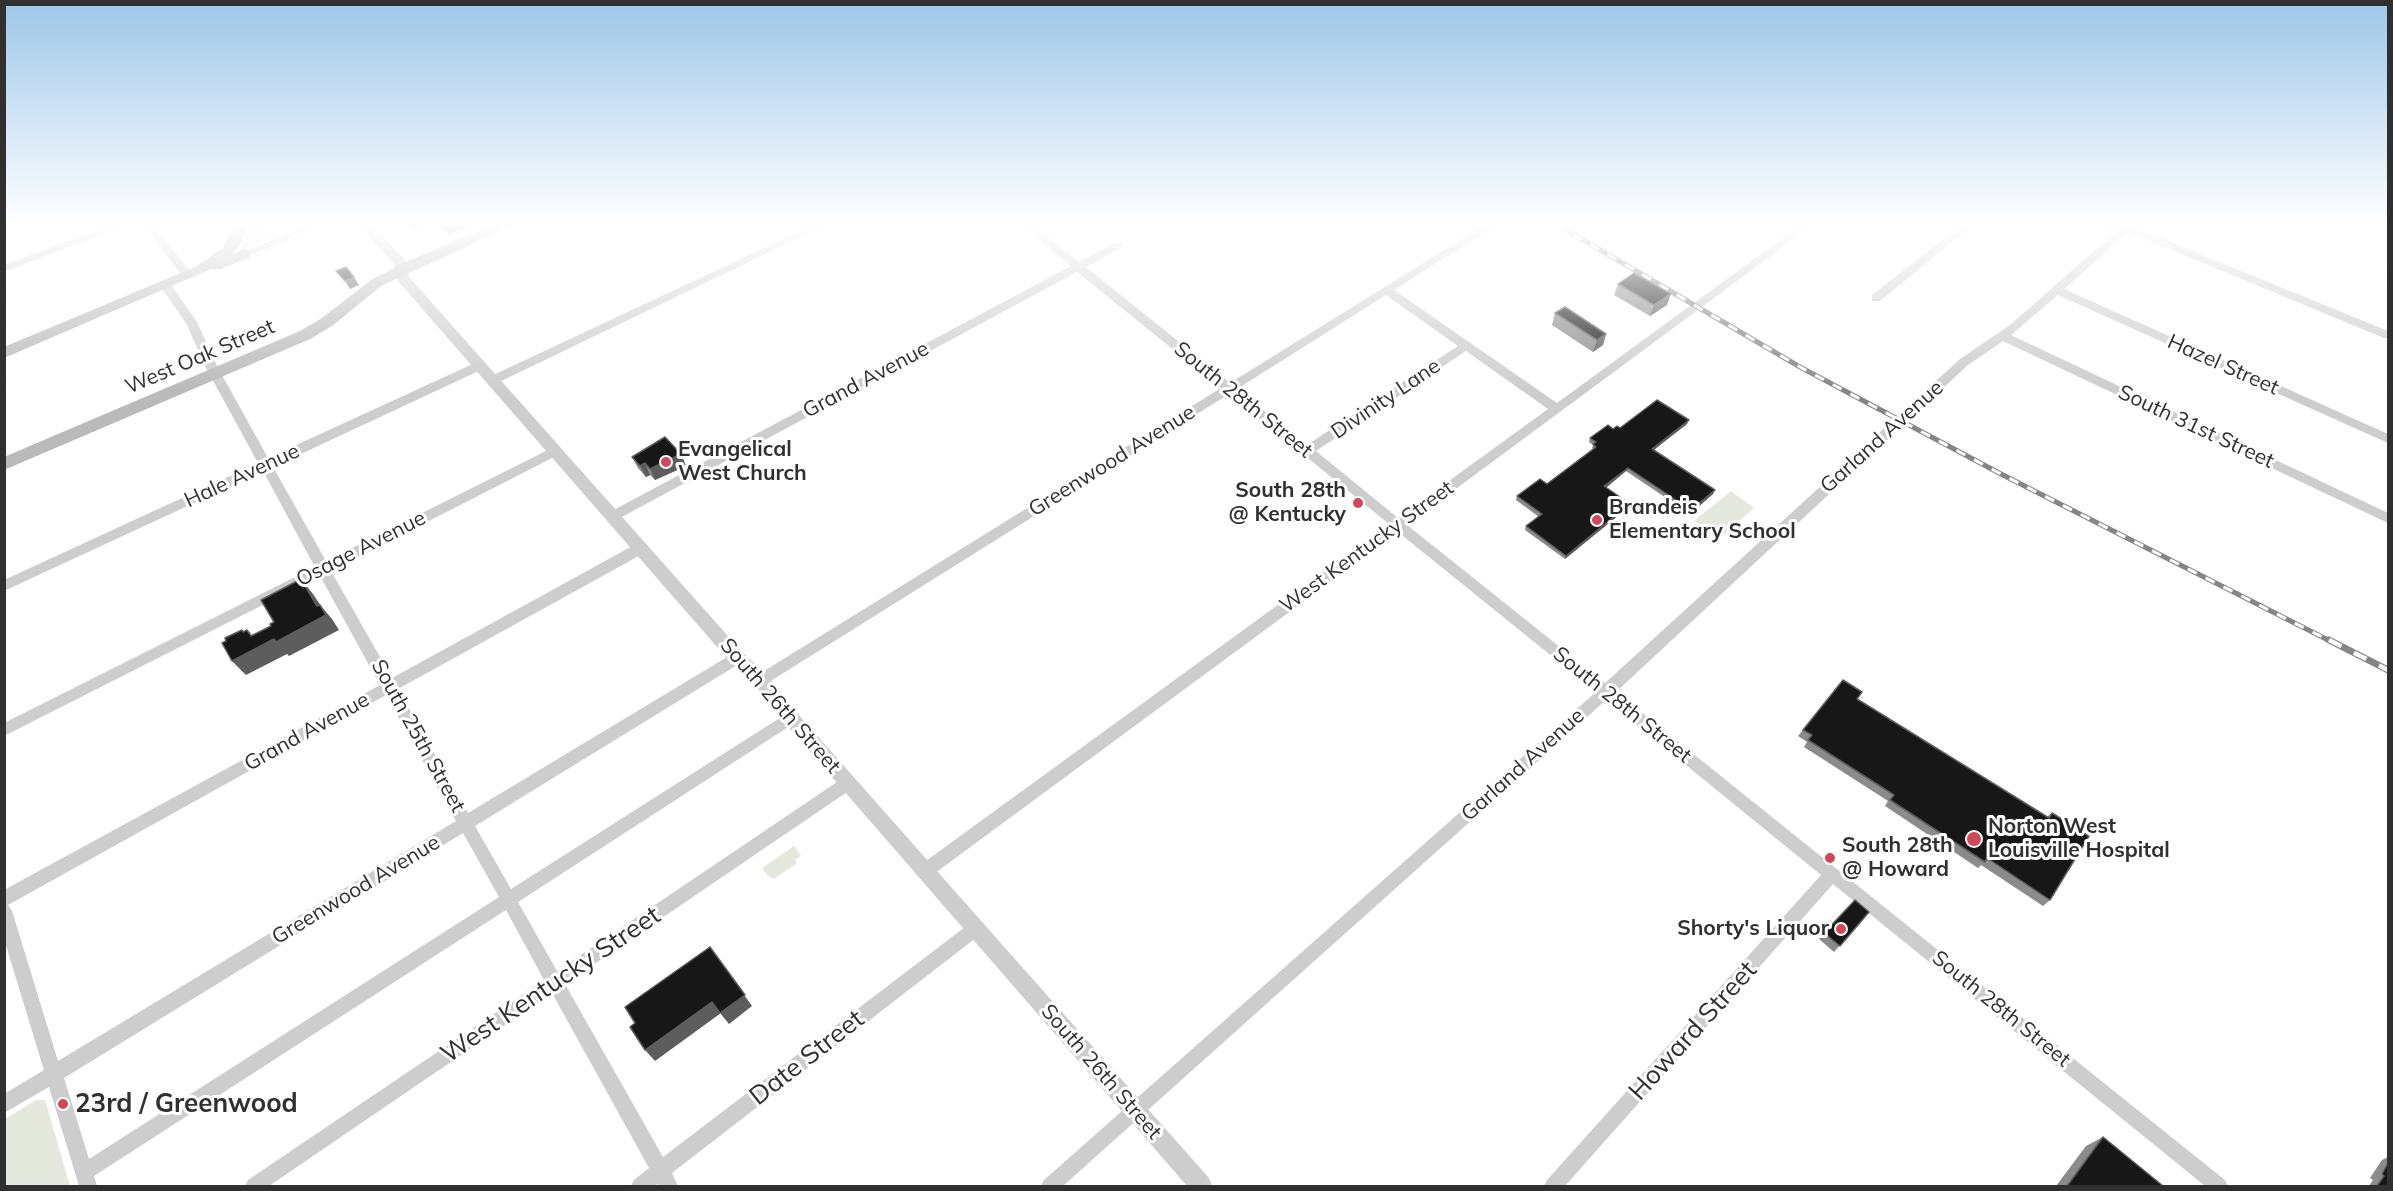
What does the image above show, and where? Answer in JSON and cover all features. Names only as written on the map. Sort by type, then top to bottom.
[{"type":"main road","points":[[4,353],[180,280]]},
{"type":"main road","name":"West Oak Street","points":[[4,464],[320,326],[362,292],[386,280]]},
{"type":"street","name":"South 26th Street","points":[[405,280],[737,658],[761,680],[791,718],[1201,1186]]},
{"type":"street","points":[[493,380],[706,280]]},
{"type":"street","name":"Grand Avenue","points":[[613,516],[1055,280]]},
{"type":"street","name":"South 28th Street","points":[[1094,280],[2218,1186]]},
{"type":"street","name":"Greenwood Avenue","points":[[761,680],[1403,280]]},
{"type":"street","name":"West Kentucky Street","points":[[925,871],[1733,280]]},
{"type":"street","points":[[1876,298],[1899,280]]},
{"type":"street","name":"Garland Avenue","points":[[1050,1186],[1606,692],[1964,362],[2003,336],[2069,280]]},
{"type":"street","points":[[2256,280],[2388,335]]},
{"type":"street","name":"South 25th Street","points":[[166,286],[191,322],[215,373],[669,1186]]},
{"type":"street","points":[[1386,290],[1556,408]]},
{"type":"street","name":"Hazel Street","points":[[2057,290],[2388,439]]},
{"type":"street","name":"South 31st Street","points":[[2003,336],[2388,518]]},
{"type":"street","name":"Divinity Lane","points":[[1307,451],[1466,346]]},
{"type":"street","name":"Hale Avenue","points":[[4,586],[481,365]]},
{"type":"street","name":"Osage Avenue","points":[[4,730],[556,451]]},
{"type":"street","name":"Grand Avenue","points":[[4,899],[641,548]]},
{"type":"street","name":"Greenwood Avenue","points":[[4,1104],[737,658]]},
{"type":"street","points":[[4,911],[86,1180],[509,899],[791,718]]},
{"type":"street","name":"West Kentucky Street","points":[[254,1186],[848,783]]},
{"type":"street","name":"Howard Street","points":[[1553,1186],[1833,874]]},
{"type":"street","name":"Date Street","points":[[640,1186],[975,929]]},
{"type":"shaded area","points":[[1731,491],[1754,508],[1720,538],[1694,521]]},
{"type":"shaded area","points":[[794,846],[801,856],[795,860],[797,863],[774,879],[768,876],[762,868]]},
{"type":"shaded area","points":[[36,1100],[45,1100],[70,1186],[5,1186],[5,1119]]},
{"type":"building","points":[[1624,280],[1646,280],[1671,294],[1654,305],[1618,284]]},
{"type":"building","points":[[1565,307],[1606,334],[1597,340],[1555,313]]},
{"type":"building","name":"Brandeis Elementary School","points":[[1657,400],[1689,420],[1652,449],[1715,490],[1691,510],[1628,468],[1604,486],[1633,506],[1625,512],[1622,510],[1566,556],[1526,526],[1542,514],[1517,496],[1540,479],[1547,484],[1596,447],[1593,444],[1596,442],[1590,438],[1608,425],[1613,429],[1617,426],[1620,428]]},
{"type":"building","points":[[665,437],[681,454],[650,469],[645,463],[640,466],[632,457]]},
{"type":"building","points":[[301,579],[317,606],[320,605],[326,615],[276,642],[274,639],[232,661],[222,643],[226,641],[225,638],[242,630],[243,632],[247,630],[251,636],[271,626],[270,624],[274,622],[261,600]]},
{"type":"building","name":"Norton West Louisville Hospital","points":[[1843,680],[1862,692],[1857,699],[2049,818],[2052,813],[2089,836],[2050,900],[1987,858],[1985,862],[1890,800],[1894,795],[1808,740],[1812,735],[1803,730]]},
{"type":"building","name":"Shorty's Liquor","points":[[1855,900],[1869,912],[1840,946],[1824,933]]},
{"type":"building","points":[[710,947],[745,995],[720,1013],[712,1002],[645,1050],[630,1027],[635,1023],[625,1007]]},
{"type":"building","points":[[2103,1137],[2163,1186],[2067,1186]]},
{"type":"building","points":[[2388,1163],[2388,1186],[2377,1186],[2384,1176],[2382,1174]]},
{"type":"railway","points":[[1651,280],[1800,367],[2001,474],[2332,642]]},
{"type":"railway","points":[[2329,640],[2388,670]]},
{"type":"place","name":"Evangelical West Church","points":[[666,462]]},
{"type":"place","name":"South 28th @ Kentucky","points":[[1358,503]]},
{"type":"place","name":"Brandeis Elementary School","points":[[1597,520]]},
{"type":"place","name":"Norton West Louisville Hospital","points":[[1974,839]]},
{"type":"place","name":"South 28th @ Howard","points":[[1830,858]]},
{"type":"place","name":"Shorty's Liquor","points":[[1841,929]]},
{"type":"place","name":"23rd / Greenwood","points":[[63,1104]]}]
